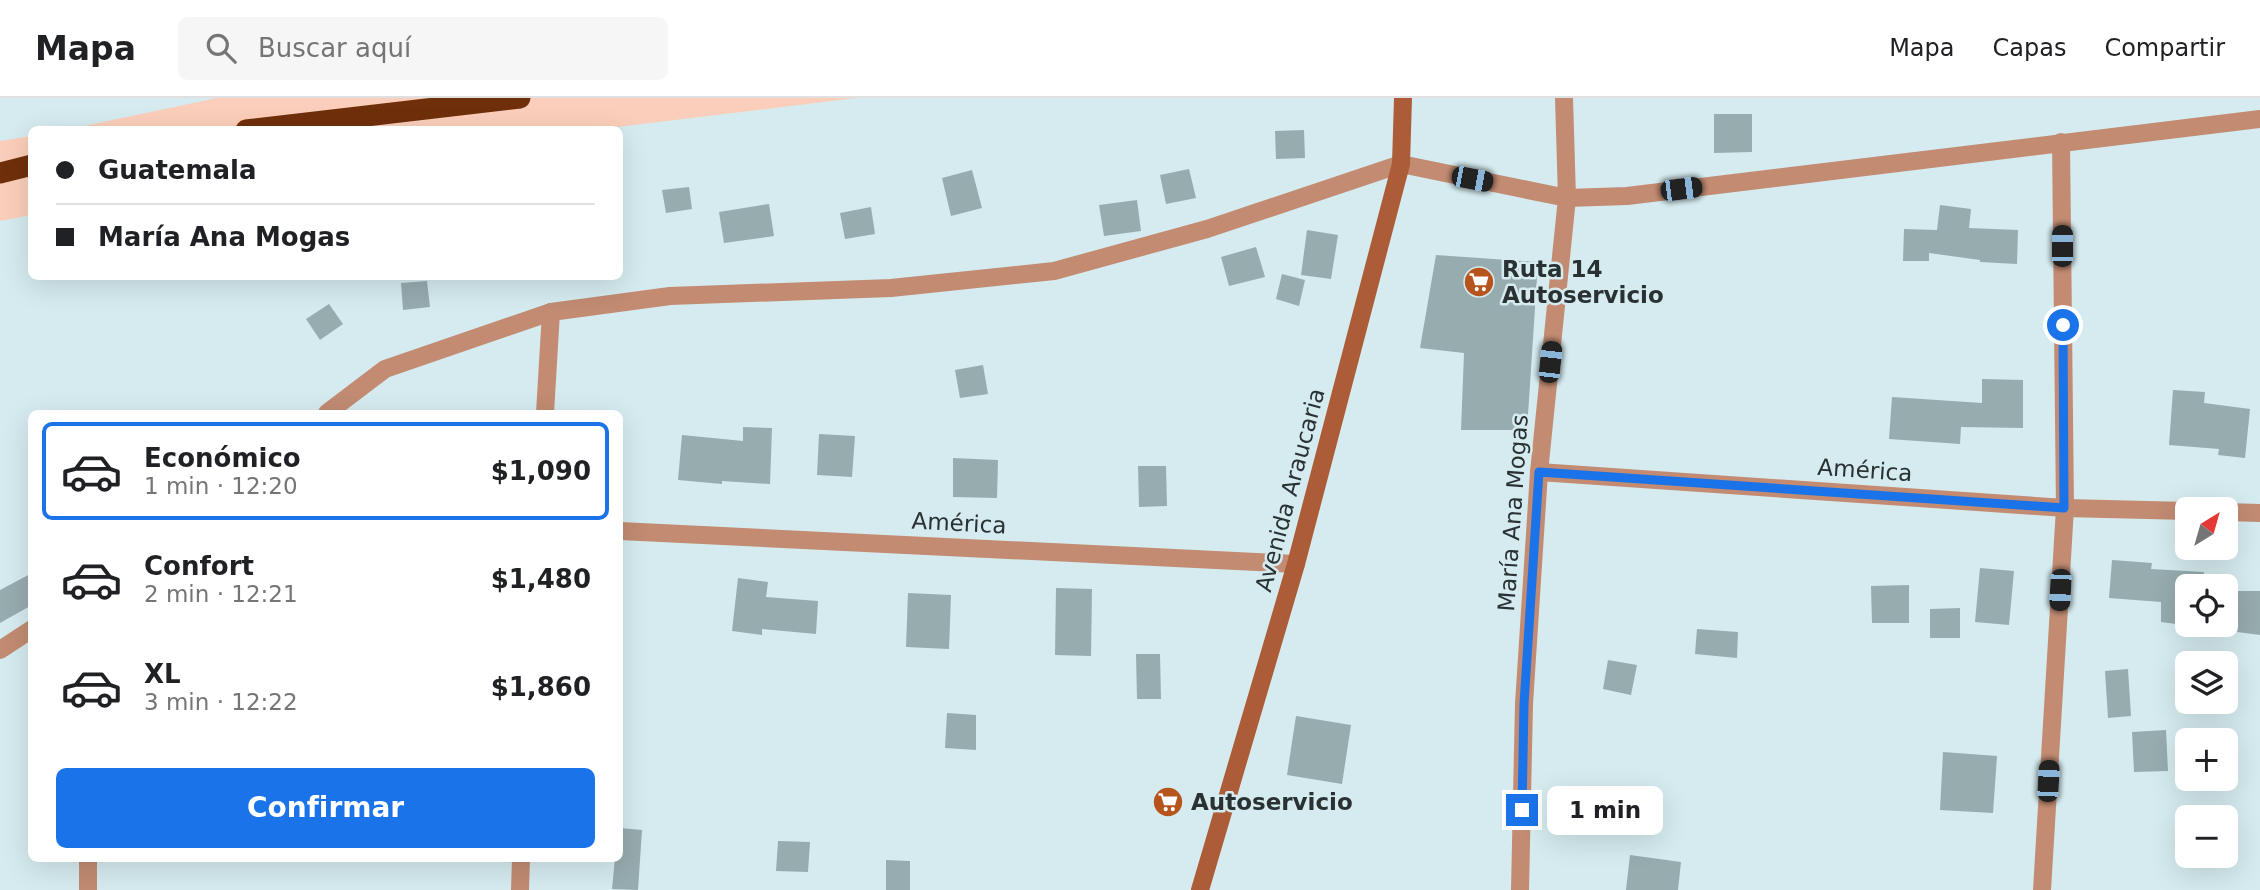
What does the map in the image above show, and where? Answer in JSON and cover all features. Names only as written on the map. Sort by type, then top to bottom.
[{"type":"highway","points":[[280,126],[520,98]]},
{"type":"highway","points":[[0,173],[28,166]]},
{"type":"main road","name":"Avenida Araucaria","points":[[1200,890],[1297,564],[1401,164],[1403,98]]},
{"type":"street","name":"María Ana Mogas","points":[[1520,890],[1524,704],[1539,472],[1567,198],[1564,98]]},
{"type":"street","points":[[331,410],[385,369],[551,312],[670,296],[891,288],[1054,271],[1207,229],[1401,164],[1567,198],[1627,196],[2260,119]]},
{"type":"street","points":[[2042,890],[2064,508],[2061,142]]},
{"type":"street","points":[[545,410],[551,312]]},
{"type":"street","name":"América","points":[[1539,472],[2064,508],[2175,511]]},
{"type":"street","points":[[2238,512],[2260,513]]},
{"type":"street","name":"América","points":[[623,531],[1297,564]]},
{"type":"street","points":[[0,650],[28,632]]},
{"type":"street","points":[[88,862],[88,890]]},
{"type":"street","points":[[520,890],[521,862]]},
{"type":"shaded area","points":[[217,98],[856,98],[623,126],[84,126]]},
{"type":"shaded area","points":[[28,136],[28,216],[0,221],[0,141]]},
{"type":"building","points":[[1714,114],[1752,114],[1752,152],[1714,153]]},
{"type":"building","points":[[1304,130],[1305,158],[1276,159],[1275,131]]},
{"type":"building","points":[[1189,169],[1196,198],[1166,204],[1160,175]]},
{"type":"building","points":[[972,170],[982,208],[951,216],[942,178]]},
{"type":"building","points":[[689,187],[692,209],[666,213],[662,190]]},
{"type":"building","points":[[1137,200],[1141,231],[1104,236],[1099,205]]},
{"type":"building","points":[[769,204],[774,236],[724,243],[719,212]]},
{"type":"building","points":[[1940,205],[1971,209],[1969,228],[2018,230],[2017,264],[1980,262],[1929,253],[1929,261],[1903,261],[1904,229],[1937,230]]},
{"type":"building","points":[[871,207],[875,234],[845,239],[840,213]]},
{"type":"building","points":[[1307,230],[1338,235],[1331,279],[1301,275]]},
{"type":"building","points":[[1256,247],[1265,277],[1229,286],[1221,257]]},
{"type":"building","points":[[1436,255],[1538,262],[1527,430],[1461,430],[1464,353],[1420,348]]},
{"type":"building","points":[[1282,274],[1305,280],[1299,306],[1276,299]]},
{"type":"building","points":[[427,281],[430,307],[403,310],[401,283]]},
{"type":"building","points":[[329,304],[343,324],[320,340],[306,319]]},
{"type":"building","points":[[983,365],[988,394],[960,398],[955,370]]},
{"type":"building","points":[[1982,379],[2023,380],[2023,428],[1961,427],[1960,444],[1889,439],[1892,397],[1982,403]]},
{"type":"building","points":[[2173,390],[2205,392],[2204,403],[2250,409],[2245,458],[2218,455],[2219,449],[2169,445]]},
{"type":"building","points":[[743,427],[772,428],[770,484],[678,480],[682,435],[743,441]]},
{"type":"building","points":[[819,434],[855,436],[852,477],[817,475]]},
{"type":"building","points":[[953,458],[998,460],[997,498],[953,497]]},
{"type":"building","points":[[1138,466],[1166,466],[1167,506],[1139,507]]},
{"type":"building","points":[[2112,560],[2152,563],[2151,569],[2204,572],[2175,574],[2175,624],[2161,622],[2161,602],[2109,598]]},
{"type":"building","points":[[1980,568],[2014,571],[2009,625],[1975,622]]},
{"type":"building","points":[[28,575],[28,607],[0,623],[0,590]]},
{"type":"building","points":[[738,578],[768,582],[766,597],[818,601],[816,634],[762,629],[762,635],[732,631]]},
{"type":"building","points":[[1909,585],[1909,623],[1872,623],[1871,586]]},
{"type":"building","points":[[1056,588],[1092,589],[1091,656],[1055,655]]},
{"type":"building","points":[[2238,591],[2260,591],[2260,635],[2238,632]]},
{"type":"building","points":[[908,593],[951,595],[949,649],[906,647]]},
{"type":"building","points":[[1960,608],[1960,638],[1930,638],[1930,609]]},
{"type":"building","points":[[1697,629],[1738,632],[1737,658],[1695,654]]},
{"type":"building","points":[[1136,654],[1160,654],[1161,699],[1137,699]]},
{"type":"building","points":[[1608,660],[1637,665],[1631,695],[1603,689]]},
{"type":"building","points":[[2128,669],[2131,716],[2108,718],[2105,671]]},
{"type":"building","points":[[947,713],[976,715],[976,750],[945,748]]},
{"type":"building","points":[[1296,716],[1351,725],[1342,784],[1287,775]]},
{"type":"building","points":[[2166,730],[2168,771],[2134,772],[2132,732]]},
{"type":"building","points":[[1943,752],[1997,756],[1993,813],[1940,810]]},
{"type":"building","points":[[623,828],[642,830],[638,890],[612,889],[615,862],[623,862]]},
{"type":"building","points":[[778,841],[810,842],[808,872],[776,871]]},
{"type":"building","points":[[1630,855],[1681,862],[1678,890],[1626,890]]},
{"type":"building","points":[[886,860],[910,861],[910,890],[886,890]]},
{"type":"place","name":"Ruta 14 Autoservicio","points":[[1479,282]]},
{"type":"place","name":"Autoservicio","points":[[1168,802]]},
{"type":"route","points":[[1522,810],[1524,704],[1539,472],[2064,508],[2063,325]]}]
